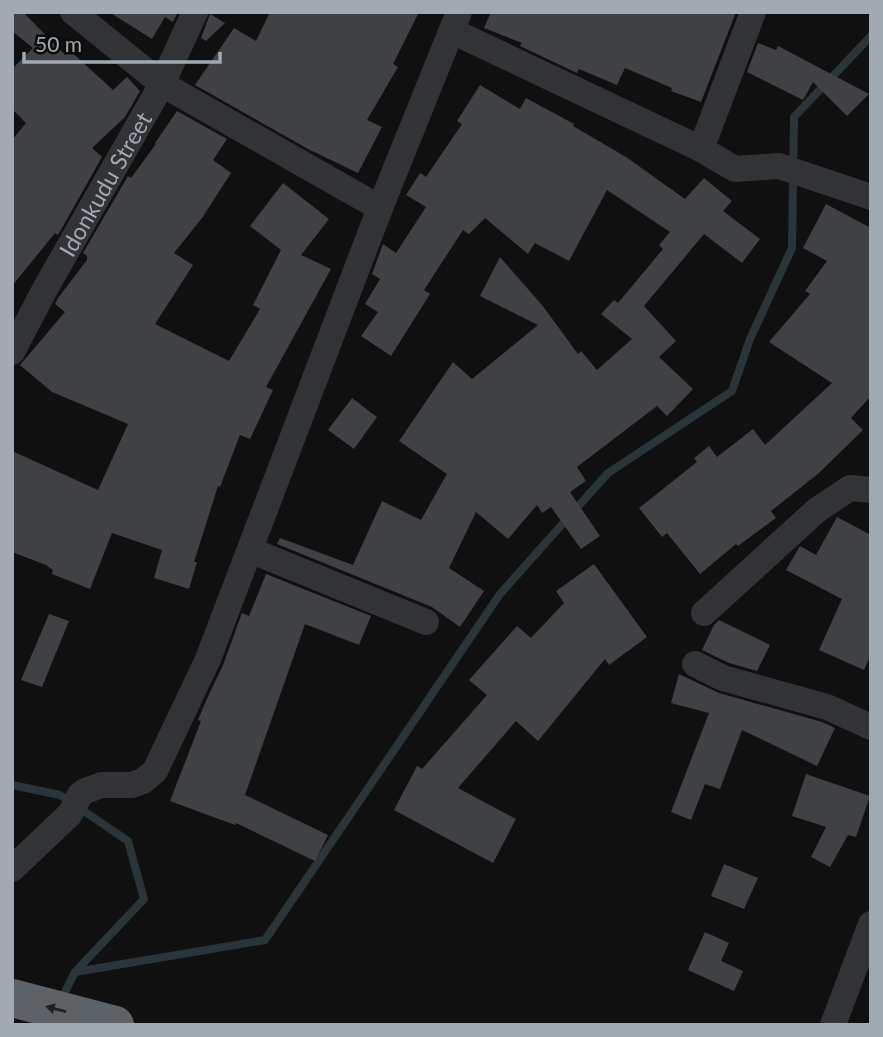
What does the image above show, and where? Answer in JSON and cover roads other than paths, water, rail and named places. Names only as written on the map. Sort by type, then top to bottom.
[{"type":"highway","points":[[12,998],[116,1025]]},
{"type":"street","points":[[73,12],[162,84],[380,208]]},
{"type":"street","name":"Idonkudu Street","points":[[12,352],[162,84],[195,12]]},
{"type":"street","points":[[701,149],[753,12]]},
{"type":"street","points":[[12,869],[91,787],[132,785],[143,781],[155,771],[208,659],[380,208],[456,22],[736,169],[779,166],[871,197]]},
{"type":"street","points":[[704,613],[817,510],[850,488],[871,491]]},
{"type":"street","points":[[250,550],[426,622]]},
{"type":"street","points":[[695,664],[723,678],[827,707],[871,727]]},
{"type":"street","points":[[833,1025],[871,924]]},
{"type":"waterway","points":[[75,972],[265,940],[500,594],[608,473],[732,391],[750,339],[792,248],[794,117],[871,36]]},
{"type":"waterway","points":[[12,785],[60,795],[128,841],[144,899],[75,972],[61,1000]]}]
